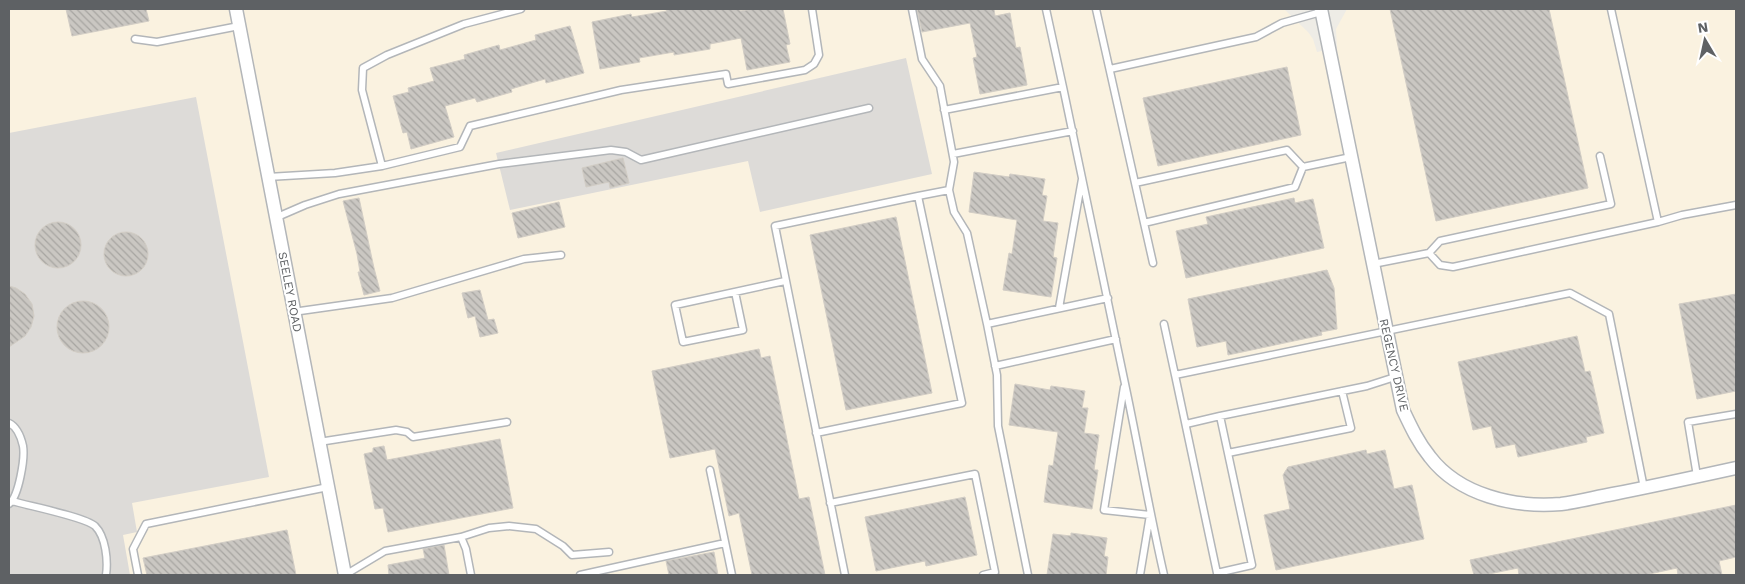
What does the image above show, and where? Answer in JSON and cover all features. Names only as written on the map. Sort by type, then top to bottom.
[{"type":"street","name":"SEELEY ROAD","points":[[236,9],[345,575]]},
{"type":"street","name":"REGENCY DRIVE","points":[[1321,10],[1403,410],[1415,436],[1431,458],[1453,478],[1478,492],[1507,501],[1536,504],[1553,504],[1644,488],[1736,468]]},
{"type":"lane","points":[[382,166],[362,90],[363,68],[387,55],[464,24],[521,9]]},
{"type":"lane","points":[[268,177],[335,173],[382,166],[460,146],[470,126],[621,90],[726,74],[728,84],[805,70],[814,64],[819,55],[812,9]]},
{"type":"lane","points":[[912,9],[922,58],[940,86],[954,162],[949,190],[954,212],[967,233],[987,324],[997,375],[998,426],[1028,575]]},
{"type":"lane","points":[[1046,9],[1108,298],[1150,515],[1164,575]]},
{"type":"lane","points":[[1096,9],[1153,263]]},
{"type":"lane","points":[[1611,9],[1658,222]]},
{"type":"lane","points":[[1110,68],[1256,37],[1282,23],[1321,10]]},
{"type":"lane","points":[[135,39],[157,42],[239,26]]},
{"type":"lane","points":[[944,110],[1063,87]]},
{"type":"lane","points":[[276,218],[305,205],[339,194],[500,164],[611,150],[626,152],[641,160],[869,108]]},
{"type":"lane","points":[[953,154],[1073,131]]},
{"type":"lane","points":[[1135,183],[1287,150],[1303,167]]},
{"type":"lane","points":[[1373,264],[1429,253],[1440,241],[1611,204],[1600,156]]},
{"type":"lane","points":[[1303,167],[1351,157]]},
{"type":"lane","points":[[1144,223],[1295,187],[1303,167]]},
{"type":"lane","points":[[1059,308],[1082,174]]},
{"type":"lane","points":[[845,575],[775,226],[949,190]]},
{"type":"lane","points":[[816,433],[962,403],[918,196]]},
{"type":"lane","points":[[1429,253],[1440,265],[1453,267],[1658,222],[1682,215],[1736,205]]},
{"type":"lane","points":[[293,312],[392,298],[524,259],[561,255]]},
{"type":"lane","points":[[735,292],[743,330],[683,342],[675,305],[785,281]]},
{"type":"lane","points":[[1175,375],[1570,293],[1609,314],[1644,488]]},
{"type":"lane","points":[[987,324],[1108,298]]},
{"type":"lane","points":[[1164,324],[1218,572],[1252,565],[1220,416]]},
{"type":"lane","points":[[995,366],[1116,339]]},
{"type":"lane","points":[[1186,424],[1367,386],[1396,376]]},
{"type":"lane","points":[[1125,381],[1104,510],[1150,515]]},
{"type":"lane","points":[[1228,453],[1351,428],[1342,391]]},
{"type":"lane","points":[[1697,476],[1688,422],[1736,414]]},
{"type":"lane","points":[[319,442],[396,430],[408,432],[413,437],[507,422]]},
{"type":"lane","points":[[9,423],[13,425],[23,446],[18,484],[10,503],[83,520],[96,527],[103,542],[106,575]]},
{"type":"lane","points":[[710,470],[732,575]]},
{"type":"lane","points":[[830,503],[975,474],[994,572],[982,575]]},
{"type":"lane","points":[[138,575],[133,549],[146,524],[328,487]]},
{"type":"lane","points":[[1140,575],[1150,515]]},
{"type":"lane","points":[[345,575],[385,551],[461,537],[489,528],[509,526],[536,529],[563,546],[572,555],[610,552]]},
{"type":"lane","points":[[461,537],[466,549],[471,575]]},
{"type":"lane","points":[[580,575],[607,572],[725,543]]},
{"type":"shaded area","points":[[9,9],[231,9],[232,12],[249,9],[1284,9],[1308,32],[1313,39],[1317,52],[1337,48],[1336,29],[1347,9],[1736,9],[1736,575],[9,575]]},
{"type":"shaded area","points":[[906,58],[932,174],[760,212],[748,161],[510,210],[496,153]]},
{"type":"shaded area","points":[[196,97],[269,477],[132,503],[137,532],[123,535],[130,575],[9,575],[9,133]]},
{"type":"building","points":[[66,9],[146,9],[149,21],[72,36]]},
{"type":"building","points":[[666,9],[740,9],[740,11],[783,9],[790,44],[786,45],[790,62],[747,70],[741,38],[710,44],[710,49],[674,55],[674,52],[639,58],[640,62],[600,69],[592,22],[631,14],[632,17],[667,11]]},
{"type":"building","points":[[917,9],[994,9],[995,16],[1010,13],[1016,48],[1020,47],[1027,85],[980,94],[973,58],[977,57],[970,23],[922,32]]},
{"type":"building","points":[[1390,9],[1549,9],[1588,188],[1436,221]]},
{"type":"building","points":[[570,26],[584,73],[546,83],[545,79],[511,89],[512,92],[477,102],[475,98],[445,106],[454,137],[411,149],[407,132],[403,133],[393,96],[409,92],[408,88],[434,81],[430,68],[465,59],[464,55],[499,45],[500,50],[536,40],[535,35]]},
{"type":"building","points":[[1287,67],[1301,135],[1158,166],[1143,98]]},
{"type":"building","points":[[623,158],[629,183],[610,188],[609,182],[586,187],[582,168]]},
{"type":"building","points":[[974,172],[1009,177],[1010,174],[1045,179],[1042,195],[1047,196],[1043,221],[1058,223],[1053,257],[1057,258],[1051,297],[1003,290],[1009,253],[1012,254],[1017,220],[969,212]]},
{"type":"building","points":[[359,198],[380,291],[364,295],[358,272],[360,272],[357,254],[343,201]]},
{"type":"building","points":[[1294,198],[1295,203],[1313,199],[1324,248],[1186,278],[1176,231],[1208,224],[1206,217]]},
{"type":"building","points":[[559,202],[565,227],[518,238],[512,213]]},
{"type":"building","points":[[896,217],[932,393],[846,410],[810,235]]},
{"type":"building","points":[[58,222],[71,226],[77,232],[81,245],[77,258],[71,264],[58,268],[45,264],[39,258],[35,245],[39,232],[45,226]]},
{"type":"building","points":[[122,232],[130,232],[142,238],[148,254],[142,270],[130,276],[122,276],[110,270],[104,258],[104,250],[110,238]]},
{"type":"building","points":[[1327,270],[1334,288],[1337,329],[1321,332],[1322,335],[1228,355],[1226,341],[1197,347],[1188,299]]},
{"type":"building","points":[[9,286],[25,294],[32,304],[34,316],[31,327],[25,336],[9,347]]},
{"type":"building","points":[[480,290],[488,320],[494,319],[498,333],[480,337],[475,316],[468,318],[462,293]]},
{"type":"building","points":[[1736,294],[1736,391],[1697,399],[1679,304]]},
{"type":"building","points":[[78,301],[88,301],[102,308],[109,322],[109,332],[102,346],[88,353],[78,353],[68,349],[61,342],[57,332],[57,322],[61,312],[68,305]]},
{"type":"building","points":[[1577,336],[1585,372],[1590,371],[1604,433],[1586,437],[1587,442],[1518,457],[1515,444],[1496,448],[1491,426],[1473,430],[1458,362]]},
{"type":"building","points":[[759,349],[761,358],[770,356],[799,499],[809,497],[825,575],[752,575],[739,513],[729,516],[715,449],[670,458],[652,371]]},
{"type":"building","points":[[1015,384],[1050,390],[1051,386],[1085,391],[1082,408],[1088,408],[1084,433],[1099,435],[1094,470],[1098,470],[1092,509],[1044,502],[1049,465],[1053,466],[1058,432],[1009,425]]},
{"type":"building","points":[[500,439],[513,508],[388,532],[383,508],[375,509],[364,454],[373,452],[373,448],[384,446],[387,460]]},
{"type":"building","points":[[1366,450],[1367,454],[1385,450],[1394,489],[1412,485],[1424,539],[1276,570],[1264,515],[1290,509],[1283,475],[1288,467]]},
{"type":"building","points":[[965,497],[977,555],[926,566],[925,561],[876,571],[865,517]]},
{"type":"building","points":[[1736,505],[1736,557],[1719,561],[1722,575],[1678,575],[1677,568],[1645,575],[1519,575],[1518,568],[1484,575],[1474,575],[1470,560]]},
{"type":"building","points":[[287,530],[296,575],[147,575],[143,558]]},
{"type":"building","points":[[1071,533],[1107,538],[1104,556],[1108,557],[1106,575],[1047,575],[1053,534],[1071,536]]},
{"type":"building","points":[[444,545],[449,575],[389,575],[388,565],[425,558],[423,549]]},
{"type":"building","points":[[714,552],[718,575],[669,575],[666,561]]}]
